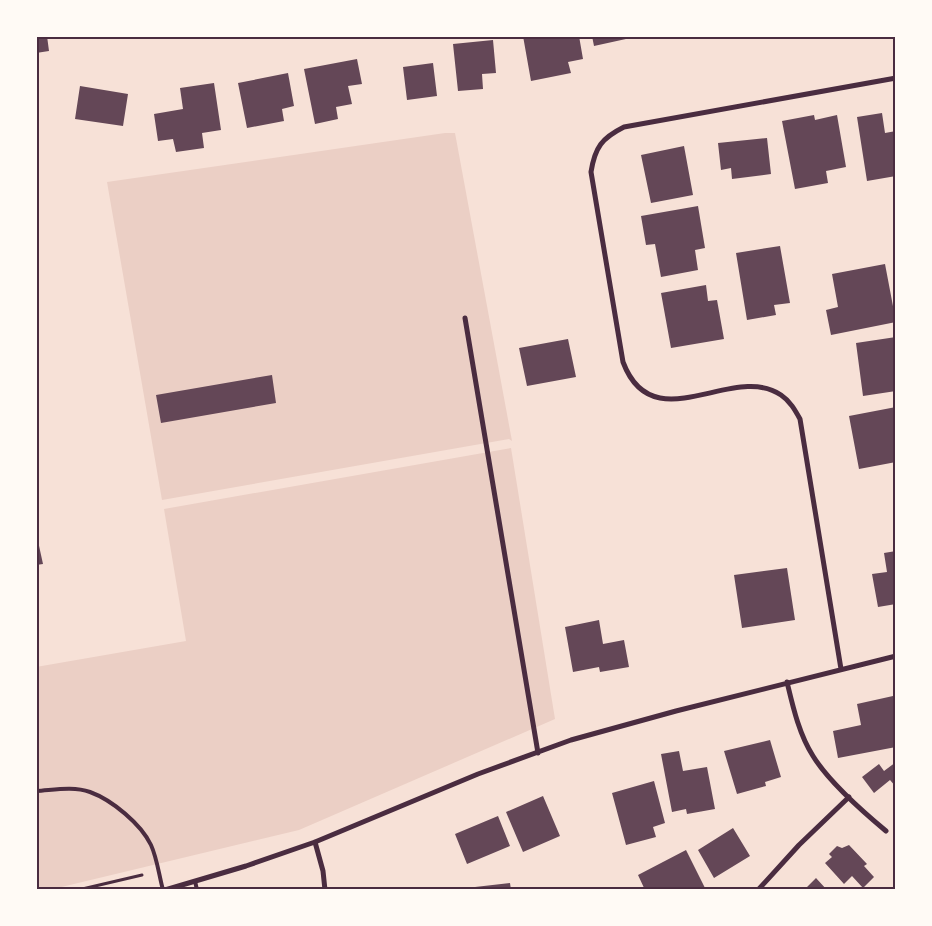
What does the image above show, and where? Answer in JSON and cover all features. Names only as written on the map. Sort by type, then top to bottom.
[{"type":"street","points":[[841,669],[800,419],[791,404],[780,394],[765,388],[749,387],[669,400],[652,396],[636,386],[628,375],[623,362],[591,172],[593,158],[599,145],[610,134],[624,127],[896,78]]},
{"type":"street","points":[[466,318],[538,753]]},
{"type":"street","points":[[164,890],[315,842],[478,774],[581,738],[787,682],[896,656]]},
{"type":"street","points":[[787,682],[794,710],[813,756],[849,797],[886,831]]},
{"type":"street","points":[[758,890],[799,845],[849,797]]},
{"type":"street","points":[[315,842],[323,871],[325,890]]},
{"type":"lane","points":[[36,791],[68,789],[90,792],[114,805],[138,826],[151,845],[164,890]]},
{"type":"lane","points":[[195,881],[197,890]]},
{"type":"path","points":[[78,890],[142,875]]},
{"type":"shaded area","points":[[455,133],[512,441],[509,439],[162,500],[107,182]]},
{"type":"shaded area","points":[[511,448],[555,719],[299,830],[49,890],[36,890],[36,667],[186,641],[164,509]]},
{"type":"building","points":[[36,36],[47,36],[49,51],[36,53]]},
{"type":"building","points":[[523,36],[579,36],[583,59],[568,62],[571,73],[531,81]]},
{"type":"building","points":[[592,36],[635,36],[635,37],[594,46]]},
{"type":"building","points":[[493,40],[496,73],[482,74],[483,89],[458,91],[453,44]]},
{"type":"building","points":[[357,59],[362,84],[348,86],[352,104],[336,107],[338,119],[315,124],[304,69]]},
{"type":"building","points":[[433,63],[437,96],[407,100],[403,67]]},
{"type":"building","points":[[288,73],[294,106],[282,109],[284,121],[247,128],[238,83]]},
{"type":"building","points":[[214,83],[221,130],[202,133],[204,148],[176,152],[173,139],[158,141],[154,114],[183,109],[180,88]]},
{"type":"building","points":[[80,86],[128,94],[123,126],[75,119]]},
{"type":"building","points":[[882,113],[885,133],[896,131],[896,176],[867,181],[857,117]]},
{"type":"building","points":[[814,115],[815,120],[837,115],[846,167],[826,171],[828,183],[795,189],[782,121]]},
{"type":"building","points":[[767,138],[771,174],[732,179],[731,168],[721,170],[718,143]]},
{"type":"building","points":[[684,146],[693,195],[651,203],[641,155]]},
{"type":"building","points":[[698,206],[705,248],[695,250],[698,270],[661,277],[655,244],[646,245],[641,216]]},
{"type":"building","points":[[780,246],[790,303],[774,305],[776,315],[747,320],[736,253]]},
{"type":"building","points":[[885,264],[896,322],[831,335],[826,310],[838,307],[832,274]]},
{"type":"building","points":[[706,285],[708,301],[717,300],[724,339],[671,348],[661,293]]},
{"type":"building","points":[[896,337],[896,391],[863,396],[856,343]]},
{"type":"building","points":[[568,339],[576,377],[527,386],[519,348]]},
{"type":"building","points":[[272,375],[276,403],[161,423],[156,395]]},
{"type":"building","points":[[896,407],[896,462],[859,469],[849,416]]},
{"type":"building","points":[[36,532],[43,564],[36,565]]},
{"type":"building","points":[[896,551],[896,604],[878,607],[872,574],[887,572],[884,553]]},
{"type":"building","points":[[787,568],[795,620],[742,628],[734,575]]},
{"type":"building","points":[[599,620],[603,644],[624,640],[629,667],[600,672],[599,667],[573,672],[565,627]]},
{"type":"building","points":[[893,696],[896,711],[896,747],[838,758],[833,731],[861,725],[857,704]]},
{"type":"building","points":[[770,740],[781,777],[765,782],[766,786],[737,794],[724,751]]},
{"type":"building","points":[[679,751],[683,771],[707,767],[715,809],[687,814],[686,809],[672,812],[661,754]]},
{"type":"building","points":[[896,762],[896,787],[890,780],[874,793],[862,777],[879,764],[884,771]]},
{"type":"building","points":[[654,781],[665,823],[653,827],[656,837],[626,845],[612,793]]},
{"type":"building","points":[[543,796],[560,836],[523,852],[506,812]]},
{"type":"building","points":[[498,816],[510,846],[467,864],[455,834]]},
{"type":"building","points":[[733,828],[750,856],[714,878],[698,850]]},
{"type":"building","points":[[849,845],[867,864],[864,866],[874,877],[863,888],[852,876],[844,884],[825,863],[832,857],[829,854],[837,846],[842,848]]},
{"type":"building","points":[[686,850],[706,890],[645,890],[638,875]]},
{"type":"building","points":[[816,878],[827,890],[804,890]]},
{"type":"building","points":[[510,883],[511,890],[475,890],[475,887]]}]
